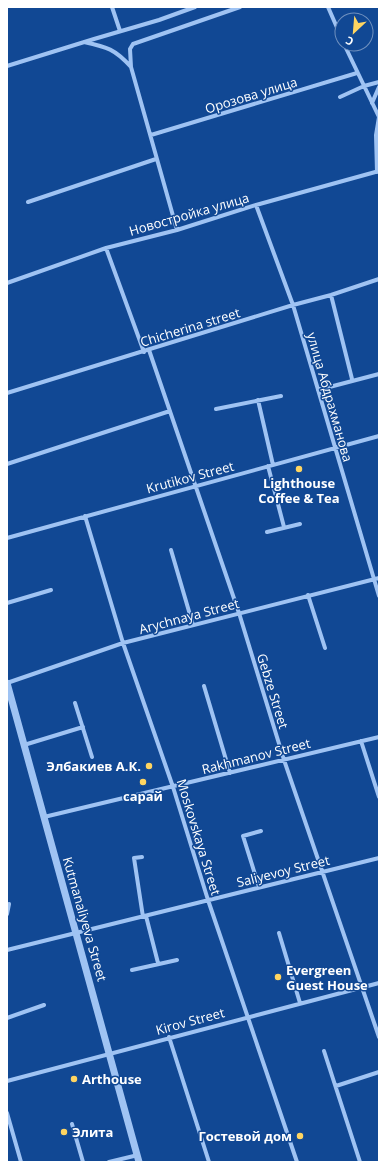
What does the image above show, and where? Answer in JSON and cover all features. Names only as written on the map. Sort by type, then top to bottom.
[{"type":"street","points":[[112,7],[120,31]]},
{"type":"street","points":[[7,66],[159,20],[195,7]]},
{"type":"street","points":[[177,230],[131,67],[130,49],[133,44],[240,7]]},
{"type":"street","points":[[328,7],[334,21]]},
{"type":"street","points":[[84,42],[109,48],[118,54],[131,67]]},
{"type":"street","points":[[348,52],[379,117],[376,135],[378,172]]},
{"type":"street","name":"Орозова улица","points":[[151,135],[357,73]]},
{"type":"street","points":[[340,97],[364,86],[379,82]]},
{"type":"street","points":[[372,103],[379,87]]},
{"type":"street","points":[[28,202],[156,159]]},
{"type":"street","name":"Новостройка улица","points":[[7,283],[106,248],[177,230],[256,205],[378,172]]},
{"type":"street","name":"улица Абдрахманова","points":[[256,205],[293,305],[334,448],[379,596]]},
{"type":"street","name":"Gebze Street","points":[[106,248],[170,411],[196,486],[239,612],[284,760],[379,1037]]},
{"type":"street","name":"Chicherina street","points":[[7,393],[293,305],[330,296],[379,279]]},
{"type":"street","points":[[330,296],[352,379]]},
{"type":"street","points":[[318,390],[352,379],[379,374]]},
{"type":"street","points":[[216,409],[281,396]]},
{"type":"street","points":[[258,400],[270,466],[284,527]]},
{"type":"street","points":[[7,464],[170,411]]},
{"type":"street","name":"Krutikov Street","points":[[7,538],[379,436]]},
{"type":"street","name":"Moskovskaya Street","points":[[85,516],[123,643],[173,787],[208,900],[249,1016],[296,1162]]},
{"type":"street","points":[[267,532],[300,524]]},
{"type":"street","points":[[171,550],[193,625]]},
{"type":"street","name":"Arychnaya Street","points":[[7,683],[123,643],[239,612],[379,578]]},
{"type":"street","points":[[7,603],[52,590]]},
{"type":"street","points":[[308,595],[325,648]]},
{"type":"street","name":"Kutmanaliyeva Street","points":[[7,683],[76,934],[111,1053],[138,1159]]},
{"type":"street","points":[[204,686],[230,773]]},
{"type":"street","points":[[75,703],[92,757]]},
{"type":"street","points":[[24,745],[83,727]]},
{"type":"street","name":"Rakhmanov Street","points":[[44,817],[379,737]]},
{"type":"street","points":[[361,741],[379,797]]},
{"type":"street","points":[[259,887],[244,836],[261,831]]},
{"type":"street","points":[[142,857],[134,858],[145,916],[158,963]]},
{"type":"street","name":"Saliyevoy Street","points":[[7,950],[379,858]]},
{"type":"street","points":[[7,914],[9,904]]},
{"type":"street","points":[[279,933],[300,1003]]},
{"type":"street","points":[[132,970],[177,960]]},
{"type":"street","name":"Kirov Street","points":[[7,1081],[168,1037],[379,983]]},
{"type":"street","points":[[7,1018],[44,1005]]},
{"type":"street","points":[[168,1037],[210,1162]]},
{"type":"street","points":[[324,1051],[360,1162]]},
{"type":"street","points":[[336,1086],[379,1072]]},
{"type":"street","points":[[7,1113],[21,1162]]},
{"type":"street","points":[[72,1124],[83,1162]]},
{"type":"street","points":[[109,1162],[138,1159]]},
{"type":"place","name":"Lighthouse Coffee & Tea","points":[[299,469]]},
{"type":"place","name":"Элбакиев А.К.","points":[[149,766]]},
{"type":"place","name":"сарай","points":[[143,782]]},
{"type":"place","name":"Evergreen Guest House","points":[[278,977]]},
{"type":"place","name":"Arthouse","points":[[74,1079]]},
{"type":"place","name":"Элита","points":[[64,1132]]},
{"type":"place","name":"Гостевой дом","points":[[300,1136]]}]
